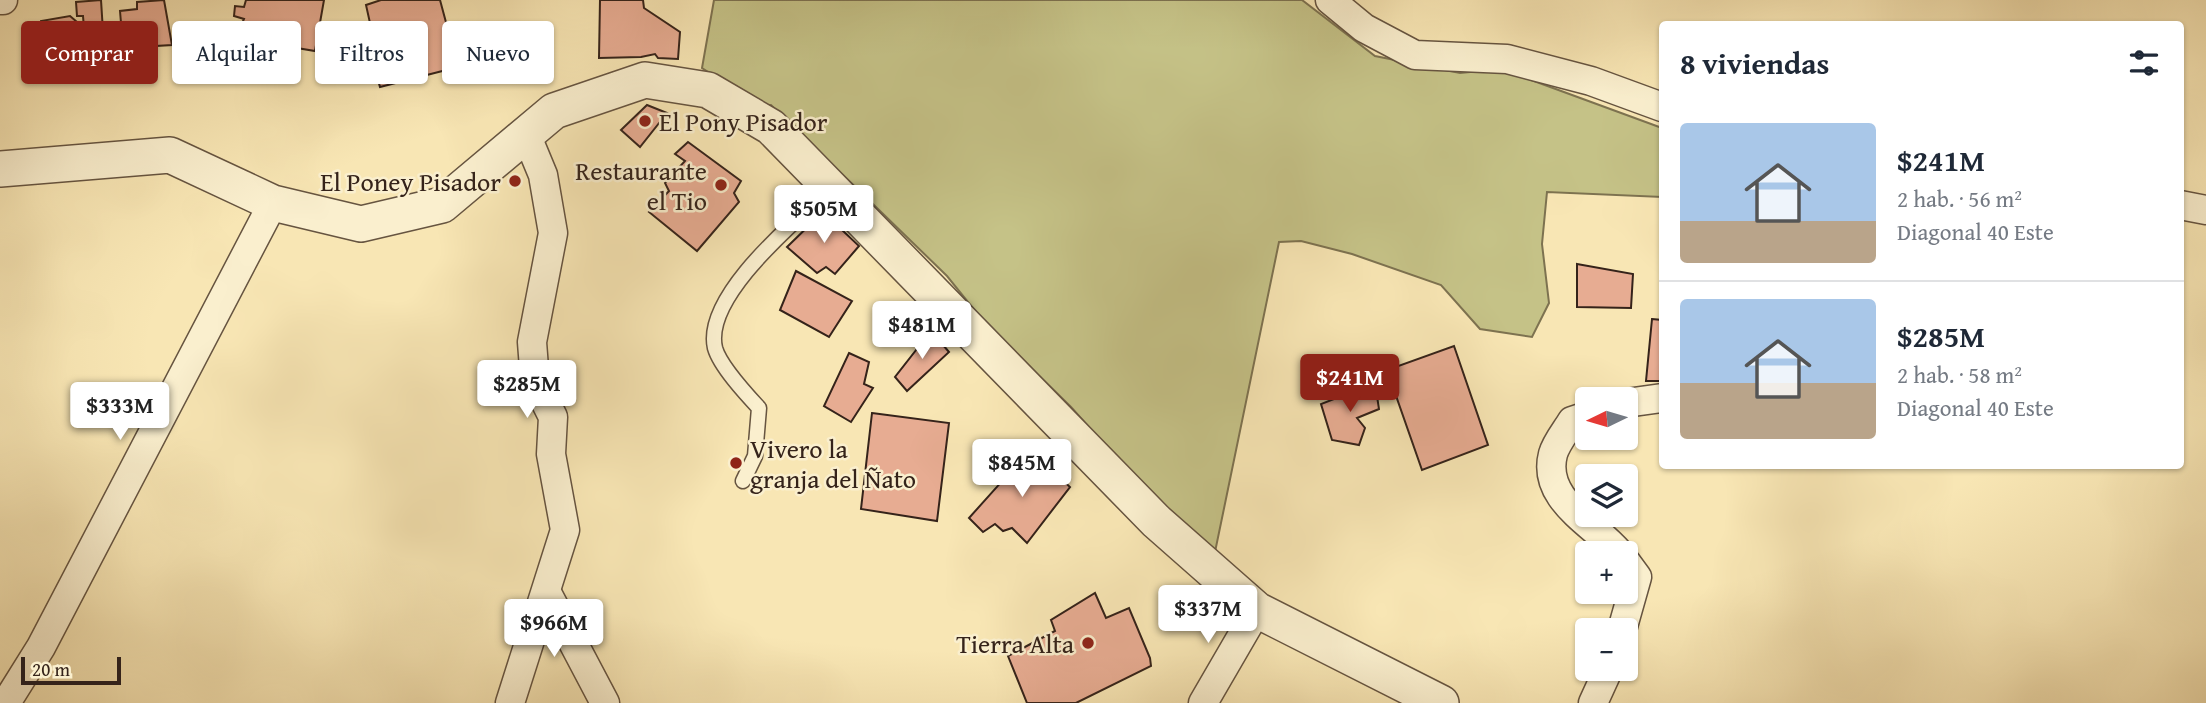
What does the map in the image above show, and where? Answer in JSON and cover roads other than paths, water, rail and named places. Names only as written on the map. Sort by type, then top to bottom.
[{"type":"street","points":[[1330,0],[1364,28],[1415,55],[1507,59],[1591,81],[1659,106]]},
{"type":"street","points":[[0,169],[170,155],[273,203],[361,224],[442,205],[554,110],[645,80],[708,90],[771,127],[1156,521],[1257,610],[1441,703]]},
{"type":"street","points":[[510,703],[565,530],[551,454],[553,417],[535,381],[532,342],[554,233],[543,175],[527,134]]},
{"type":"street","points":[[6,703],[41,647],[273,203]]},
{"type":"street","points":[[2184,206],[2206,210]]},
{"type":"street","points":[[1638,402],[1659,398]]},
{"type":"street","points":[[1575,420],[1553,453],[1553,479],[1573,513],[1605,541]]},
{"type":"street","points":[[547,593],[605,703]]},
{"type":"street","points":[[1203,703],[1257,610]]},
{"type":"street","points":[[1593,703],[1603,681]]},
{"type":"lane","points":[[743,481],[755,456],[759,408],[738,384],[715,349],[715,328],[725,304],[750,265],[832,187]]},
{"type":"place","name":"El Pony Pisador","points":[[645,121]]},
{"type":"place","name":"El Poney Pisador","points":[[515,181]]},
{"type":"place","name":"Restaurante el Tio","points":[[721,185]]},
{"type":"place","name":"Vivero la granja del Ñato","points":[[736,463]]},
{"type":"place","name":"Tierra Alta","points":[[1088,643]]}]
